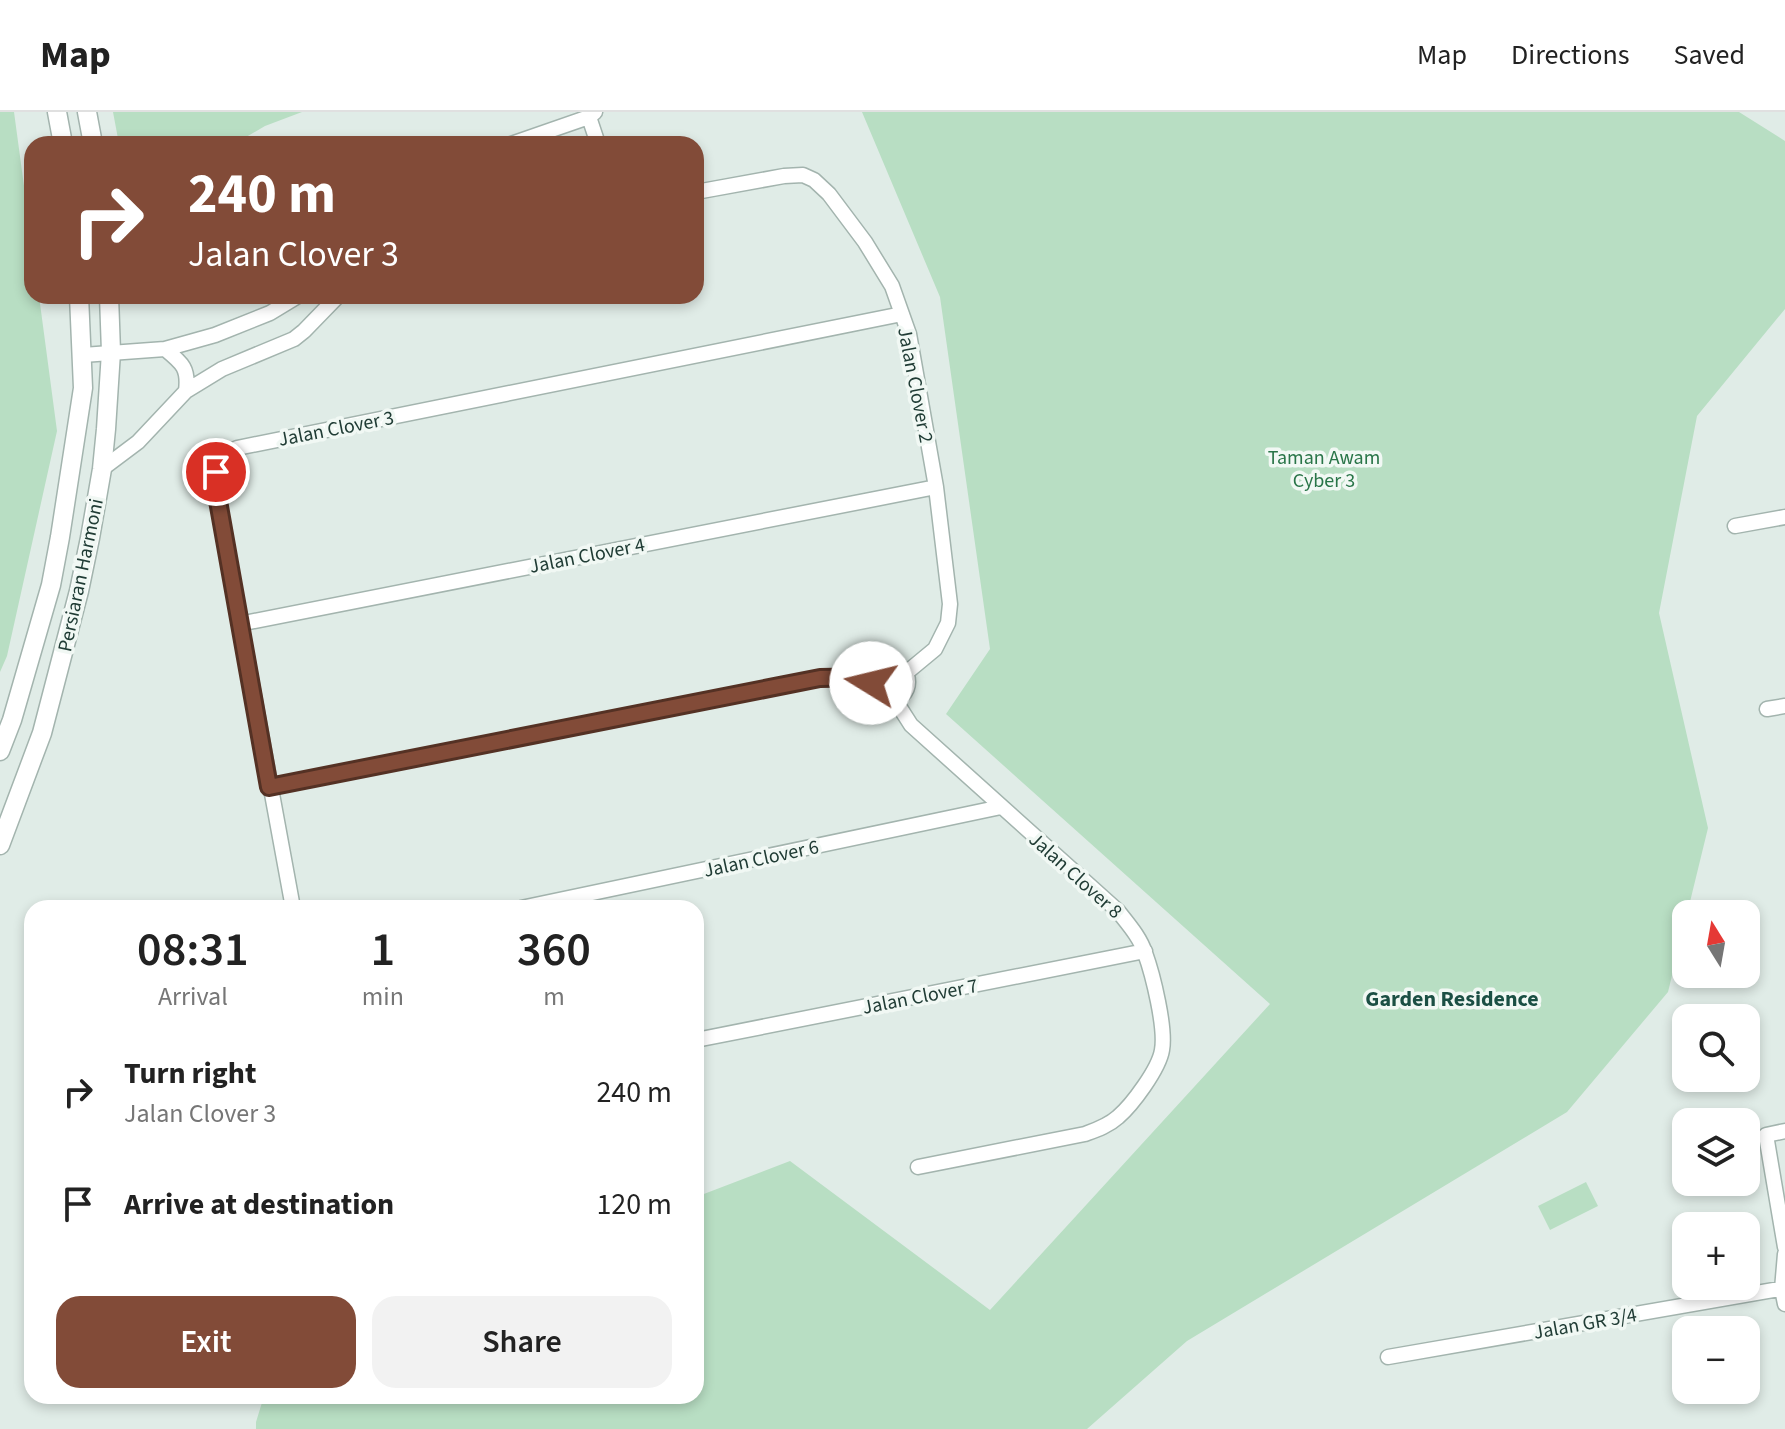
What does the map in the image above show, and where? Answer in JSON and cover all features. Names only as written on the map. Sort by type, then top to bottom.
[{"type":"street","points":[[57,112],[62,136]]},
{"type":"street","points":[[87,112],[92,136]]},
{"type":"street","points":[[533,136],[592,114],[596,136]]},
{"type":"street","name":"Jalan Clover 2","points":[[704,191],[784,176],[803,175],[814,180],[829,194],[865,242],[892,286],[909,334],[936,487],[950,604],[948,623],[935,649],[906,673]]},
{"type":"street","name":"Persiaran Harmoni","points":[[0,751],[51,585],[83,388],[80,304]]},
{"type":"street","name":"Persiaran Harmoni","points":[[0,845],[42,733],[79,591],[102,469],[111,352],[109,304]]},
{"type":"street","points":[[83,355],[165,349],[215,335],[285,304]]},
{"type":"street","points":[[102,469],[138,442],[186,391],[222,369],[294,339],[330,304]]},
{"type":"street","name":"Jalan Clover 3","points":[[291,900],[215,484],[216,472],[223,459],[237,448],[902,314]]},
{"type":"street","points":[[165,349],[185,369],[188,378],[186,391]]},
{"type":"street","name":"Jalan Clover 4","points":[[239,624],[936,487]]},
{"type":"street","points":[[1735,526],[1785,517]]},
{"type":"street","points":[[885,664],[897,665],[908,678],[905,694],[895,700],[884,700],[872,688],[872,677],[885,664]]},
{"type":"street","points":[[269,787],[820,678],[872,677]]},
{"type":"street","name":"Jalan Clover 8","points":[[895,700],[911,725],[1118,911],[1132,928],[1145,951],[1163,1026],[1162,1052],[1153,1073],[1118,1117],[1102,1127],[1085,1134],[918,1167]]},
{"type":"street","points":[[1767,709],[1785,706]]},
{"type":"street","name":"Jalan Clover 6","points":[[559,900],[1001,807]]},
{"type":"street","name":"Jalan Clover 7","points":[[704,1038],[1145,951]]},
{"type":"street","points":[[1785,1131],[1766,1135],[1785,1247]]},
{"type":"street","points":[[1784,1294],[1785,1254]]},
{"type":"street","name":"Jalan GR 3/4","points":[[1388,1357],[1784,1294]]},
{"type":"green space","points":[[0,112],[14,112],[24,186],[24,304],[40,304],[57,431],[7,656],[0,672]]},
{"type":"green space","points":[[113,112],[302,112],[248,136],[118,136]]},
{"type":"green space","name":"Taman Awam Cyber 3","points":[[862,112],[1739,112],[1785,141],[1785,309],[1697,416],[1659,613],[1708,828],[1690,900],[1672,900],[1672,976],[1668,992],[1567,1112],[1187,1341],[1087,1429],[256,1429],[262,1404],[704,1404],[704,1194],[790,1161],[990,1310],[1270,1004],[946,714],[990,649],[940,297]]},
{"type":"green space","points":[[1586,1182],[1598,1206],[1550,1230],[1538,1206]]},
{"type":"district","name":"Garden Residence","points":[[1452,998]]},
{"type":"route","points":[[216,472],[215,484],[269,787],[820,678],[872,677],[871,683]]}]
